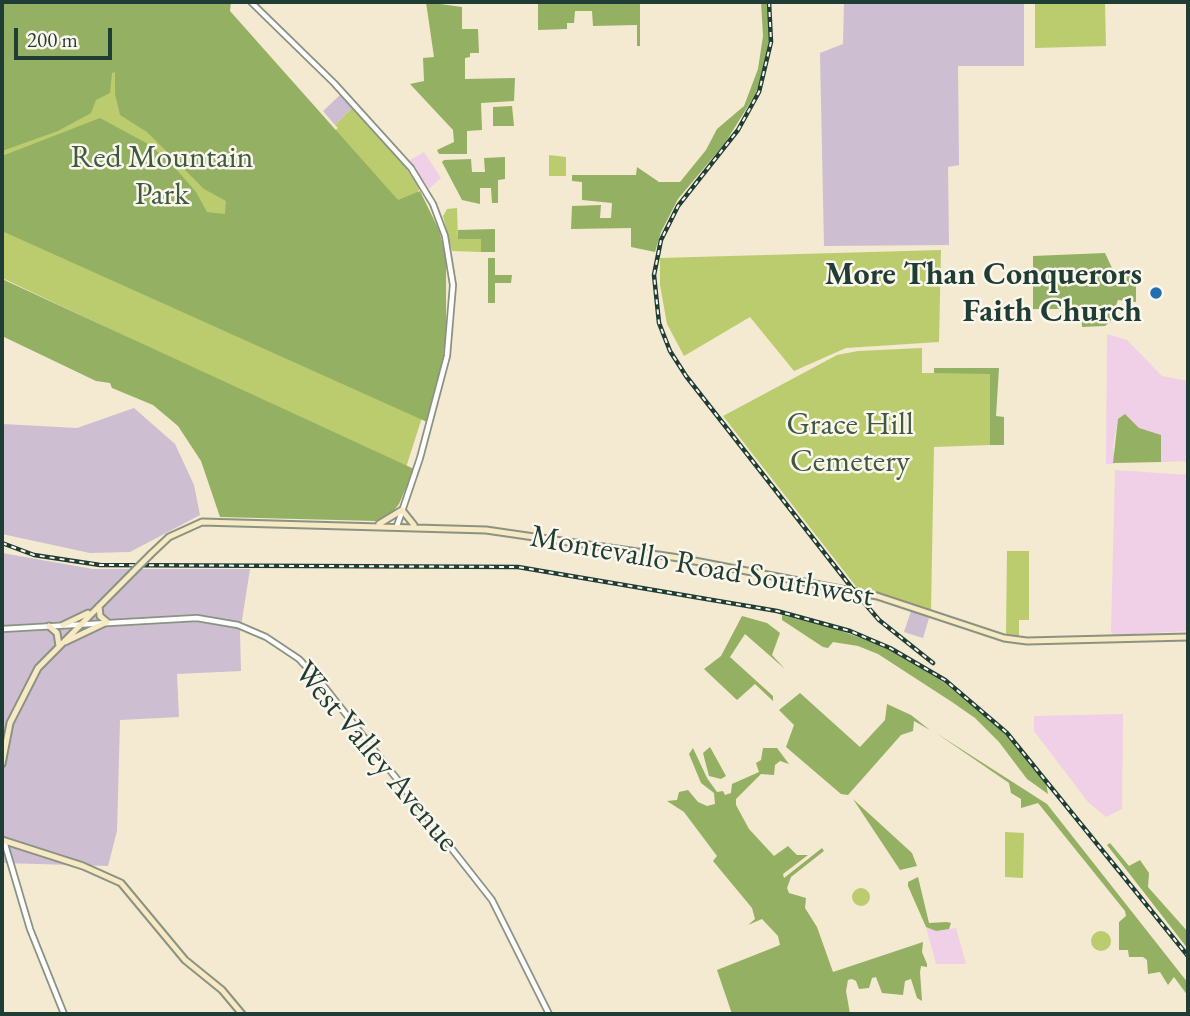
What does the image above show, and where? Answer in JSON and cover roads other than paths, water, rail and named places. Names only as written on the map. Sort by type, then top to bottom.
[{"type":"main road","points":[[376,525],[402,510],[410,522],[417,526]]},
{"type":"main road","points":[[2,764],[10,723],[38,668],[151,554],[184,528],[202,522],[397,526]]},
{"type":"main road","name":"Montevallo Road Southwest","points":[[397,526],[503,531],[679,558],[877,596],[988,635],[1027,641],[1188,637]]},
{"type":"main road","points":[[59,646],[107,622],[100,616],[97,607]]},
{"type":"main road","points":[[63,625],[97,607]]},
{"type":"main road","points":[[49,626],[57,633],[59,646]]},
{"type":"main road","points":[[2,831],[3,840],[83,866],[121,883],[185,961],[222,990],[242,1014]]},
{"type":"street","points":[[251,2],[325,74],[411,167],[437,213],[449,256],[452,295],[447,356],[420,458],[397,526]]},
{"type":"street","name":"West Valley Avenue","points":[[2,629],[107,622],[216,621],[266,638],[299,659],[323,685],[492,900],[548,1014]]},
{"type":"street","points":[[3,840],[30,929],[64,1014]]},
{"type":"railway","points":[[769,2],[771,42],[759,92],[738,130],[678,206],[661,240],[654,275],[659,323],[670,351],[686,376],[855,592],[879,620],[933,663]]},
{"type":"railway","points":[[2,543],[34,555],[100,565],[518,567],[777,611],[850,631],[890,648],[945,680],[1007,733],[1188,956]]},
{"type":"place","name":"More Than Conquerors Faith Church","points":[[1156,293]]},
{"type":"park label","name":"Red Mountain Park","points":[[162,176]]},
{"type":"park label","name":"Grace Hill Cemetery","points":[[850,444]]}]
